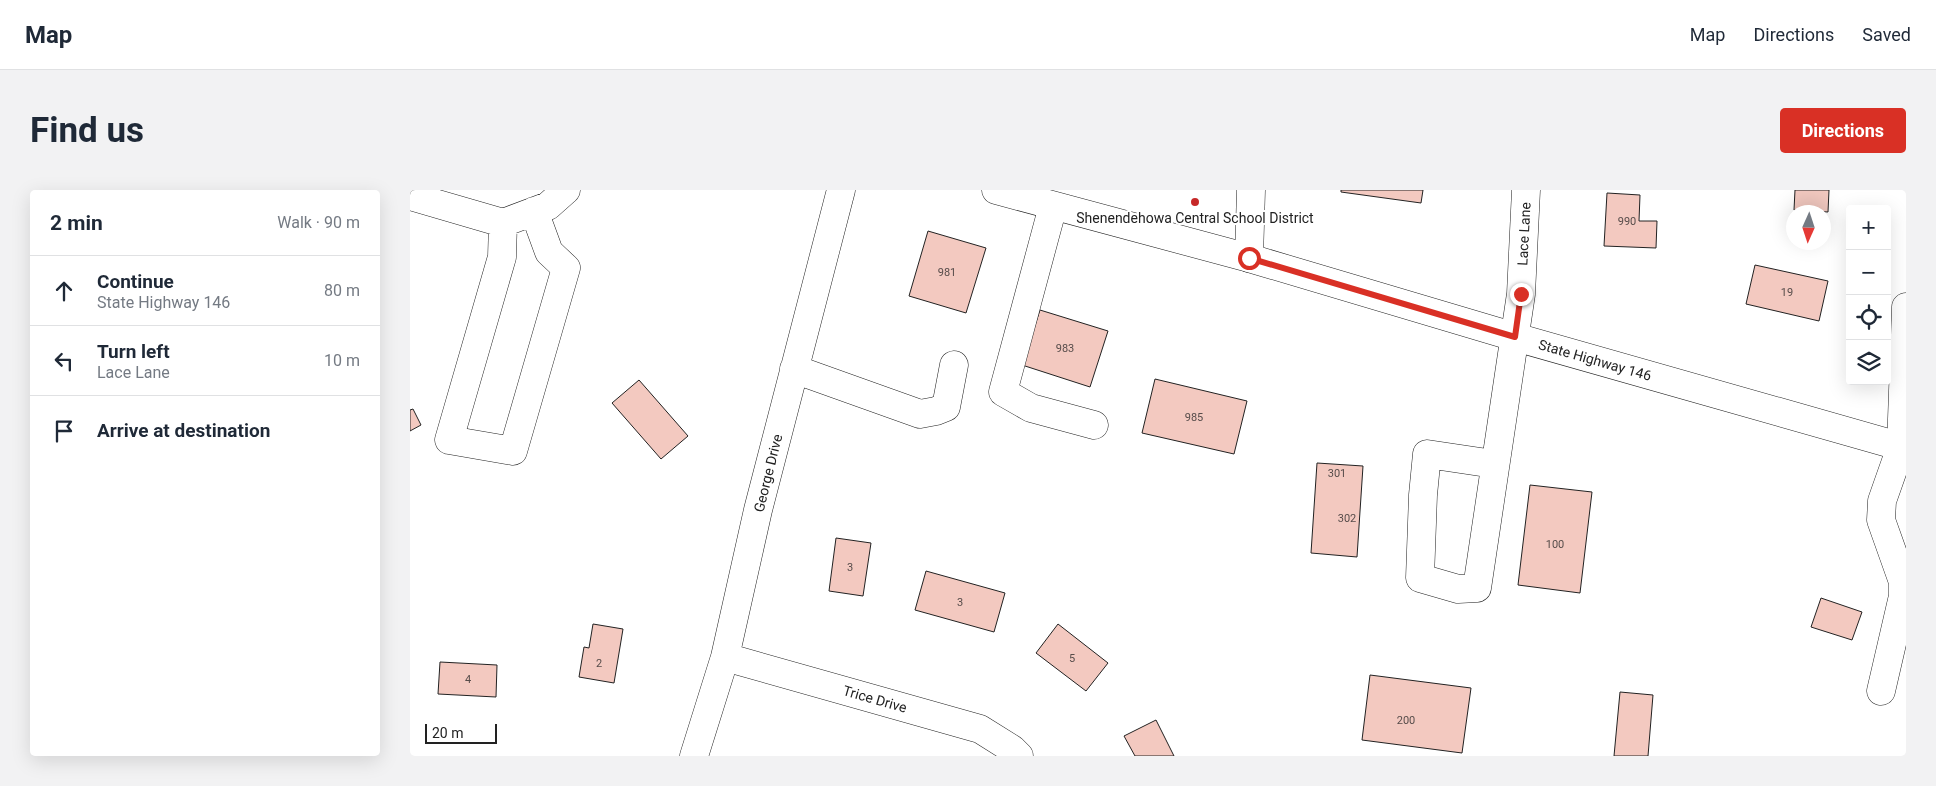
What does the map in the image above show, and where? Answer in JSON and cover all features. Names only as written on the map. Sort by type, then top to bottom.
[{"type":"street","points":[[410,196],[503,223],[548,206],[566,190]]},
{"type":"street","name":"George Drive","points":[[694,756],[725,656],[758,510],[841,190]]},
{"type":"street","name":"State Highway 146","points":[[996,190],[1249,258],[1515,337],[1904,447]]},
{"type":"street","points":[[1249,258],[1251,190]]},
{"type":"street","name":"Lace Lane","points":[[1494,464],[1427,454],[1423,495],[1420,578],[1458,589],[1477,588],[1494,464],[1521,294],[1526,190]]},
{"type":"street","points":[[1053,206],[1003,392],[1031,408],[1094,425]]},
{"type":"street","points":[[503,223],[502,257],[449,440],[513,451],[566,268],[549,252],[534,211]]},
{"type":"street","points":[[1881,691],[1903,596],[1904,582],[1881,520],[1882,501],[1904,447],[1906,307]]},
{"type":"street","points":[[794,369],[920,414],[946,407],[954,365]]},
{"type":"street","name":"Trice Drive","points":[[725,656],[980,729],[1012,749],[1019,756]]},
{"type":"building","points":[[1341,190],[1423,190],[1421,203],[1341,192]]},
{"type":"building","points":[[1795,190],[1829,190],[1828,205],[1794,205]]},
{"type":"building","points":[[1607,193],[1640,195],[1639,221],[1657,221],[1656,248],[1604,246]]},
{"type":"building","points":[[928,231],[986,248],[966,313],[909,296]]},
{"type":"building","points":[[1755,265],[1828,281],[1819,321],[1746,304]]},
{"type":"building","points":[[1040,310],[1108,331],[1090,387],[1022,365]]},
{"type":"building","points":[[1155,379],[1247,401],[1234,454],[1142,433]]},
{"type":"building","points":[[639,380],[688,436],[661,459],[612,403]]},
{"type":"building","points":[[413,409],[421,425],[410,431],[410,410]]},
{"type":"building","points":[[1317,463],[1363,466],[1357,557],[1311,553]]},
{"type":"building","points":[[1530,485],[1592,492],[1580,593],[1518,585]]},
{"type":"building","points":[[836,538],[871,543],[863,596],[829,591]]},
{"type":"building","points":[[926,571],[1005,593],[994,632],[915,610]]},
{"type":"building","points":[[1821,598],[1862,612],[1852,640],[1811,627]]},
{"type":"building","points":[[593,624],[623,629],[614,683],[579,677],[584,647],[589,648]]},
{"type":"building","points":[[1058,624],[1108,663],[1086,691],[1036,653]]},
{"type":"building","points":[[440,662],[497,665],[496,697],[438,694]]},
{"type":"building","points":[[1370,675],[1471,688],[1462,753],[1362,740]]},
{"type":"building","points":[[1620,692],[1653,695],[1648,756],[1614,756]]},
{"type":"building","points":[[1156,720],[1174,756],[1135,756],[1124,736]]},
{"type":"place","name":"Shenendehowa Central School District","points":[[1195,202]]},
{"type":"route","points":[[1249,258],[1515,337],[1521,294]]}]
